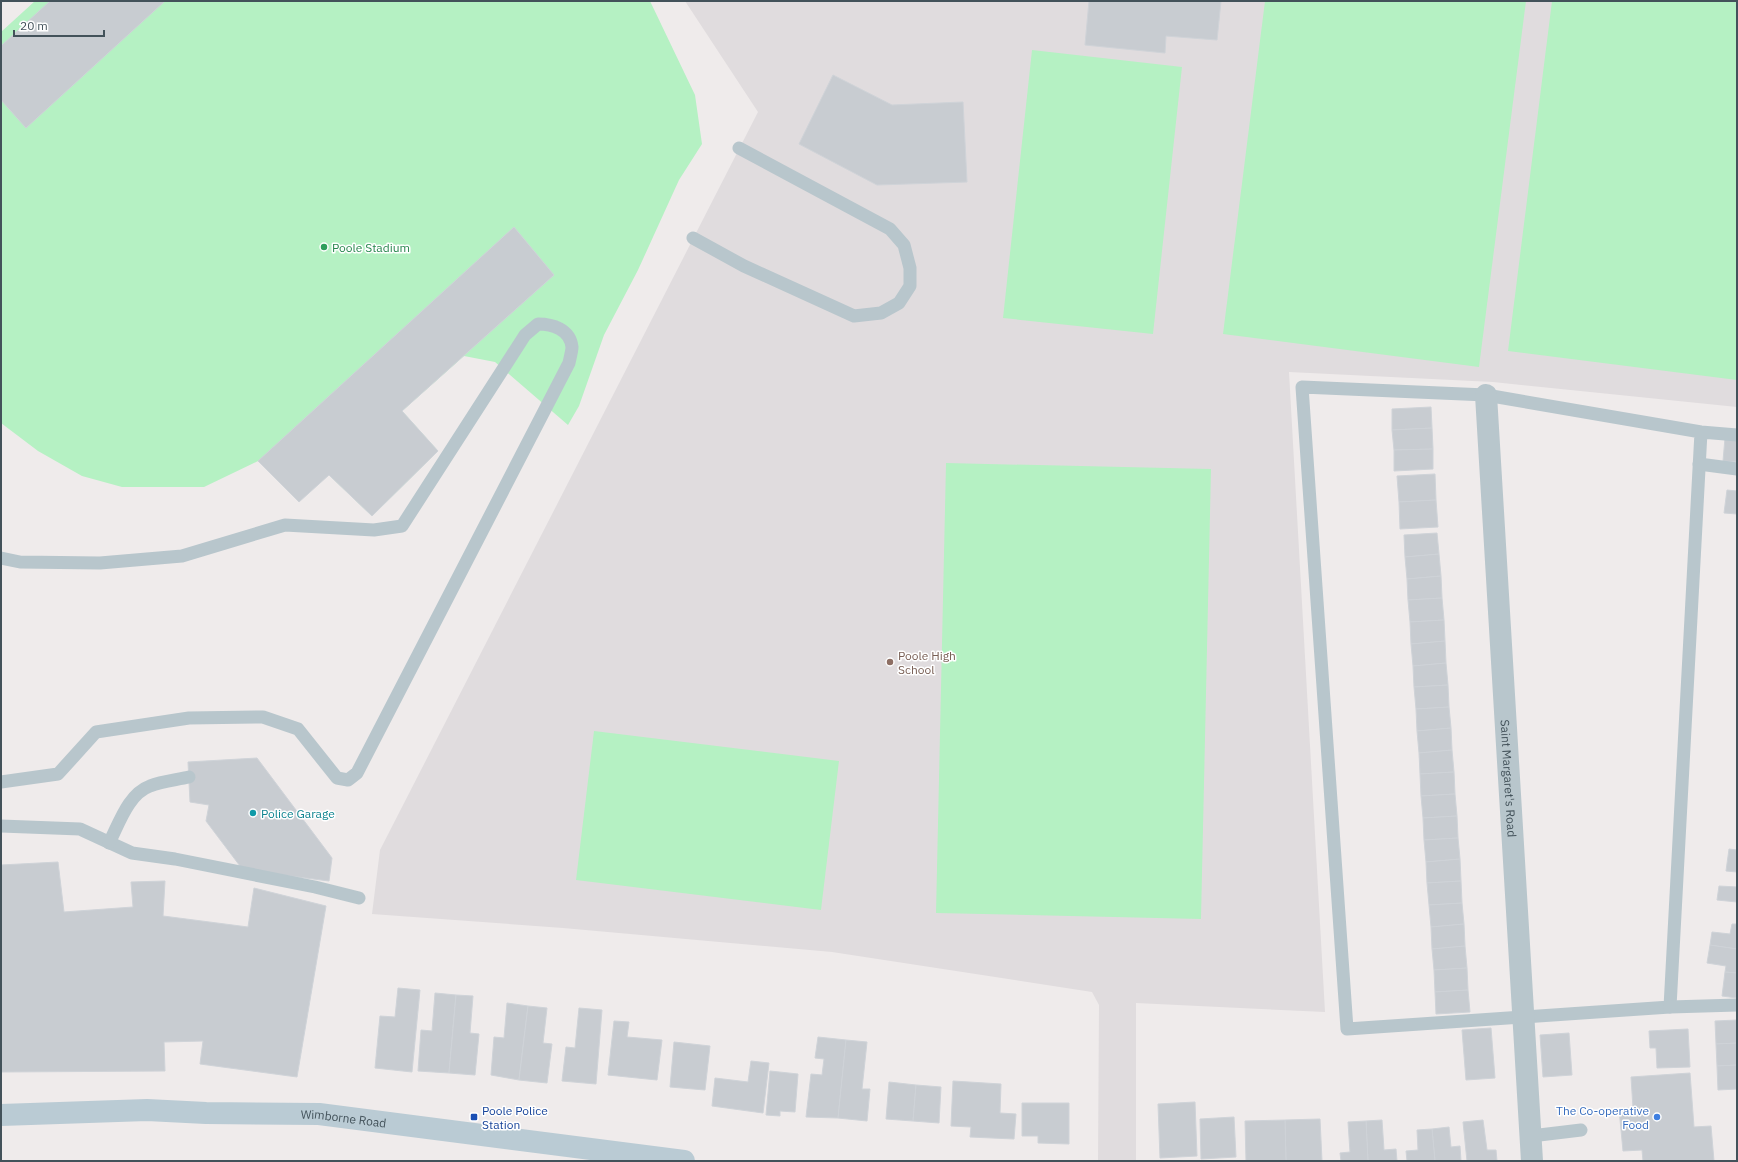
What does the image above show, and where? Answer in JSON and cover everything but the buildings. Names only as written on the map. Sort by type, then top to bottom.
[{"type":"main road","name":"Wimborne Road","points":[[1,1115],[148,1110],[206,1113],[319,1114],[677,1161]]},
{"type":"street","name":"Saint Margaret's Road","points":[[1486,395],[1532,1161]]},
{"type":"lane","points":[[693,238],[744,266],[854,316],[881,313],[899,303],[910,286],[910,268],[904,245],[890,229],[738,148]]},
{"type":"lane","points":[[1,558],[20,562],[100,563],[182,556],[285,525],[374,530],[402,526],[525,335],[538,324],[553,324],[565,332],[572,346],[569,363],[358,773],[348,780],[337,778],[298,729],[263,717],[189,718],[96,732],[58,774],[1,782]]},
{"type":"lane","points":[[1737,435],[1701,432],[1486,395],[1302,387],[1348,1028],[1670,1007],[1737,1005]]},
{"type":"lane","points":[[1670,1007],[1701,432]]},
{"type":"lane","points":[[1700,464],[1737,469]]},
{"type":"lane","points":[[109,843],[127,806],[136,796],[148,787],[189,778]]},
{"type":"lane","points":[[1,826],[80,829],[132,853],[175,859],[316,887],[359,898]]},
{"type":"lane","points":[[1531,1136],[1581,1130]]},
{"type":"shaded area","name":"Poole High School","points":[[685,1],[1737,1],[1737,407],[1493,382],[1289,372],[1325,1012],[1136,1003],[1136,1161],[1098,1161],[1099,1005],[1092,992],[832,952],[563,928],[372,914],[380,850],[758,112]]},
{"type":"green space","name":"Poole Stadium","points":[[35,1],[650,1],[695,95],[702,144],[679,180],[638,270],[604,335],[579,406],[568,425],[495,362],[464,356],[402,411],[438,451],[372,516],[329,475],[281,450],[204,487],[122,487],[82,476],[38,451],[1,423],[1,32]]},
{"type":"green space","points":[[1265,1],[1526,1],[1479,367],[1223,334]]},
{"type":"green space","points":[[1552,1],[1737,1],[1737,380],[1508,351]]},
{"type":"green space","points":[[1032,50],[1182,67],[1153,334],[1003,318]]},
{"type":"green space","points":[[946,463],[1211,469],[1201,919],[936,913]]},
{"type":"green space","points":[[594,731],[839,761],[821,910],[576,880]]},
{"type":"place","name":"Poole Stadium","points":[[324,247]]},
{"type":"place","name":"Poole High School","points":[[890,662]]},
{"type":"place","name":"Police Garage","points":[[253,813]]},
{"type":"place","name":"Poole Police Station","points":[[474,1117]]},
{"type":"place","name":"The Co-operative Food","points":[[1657,1117]]}]
